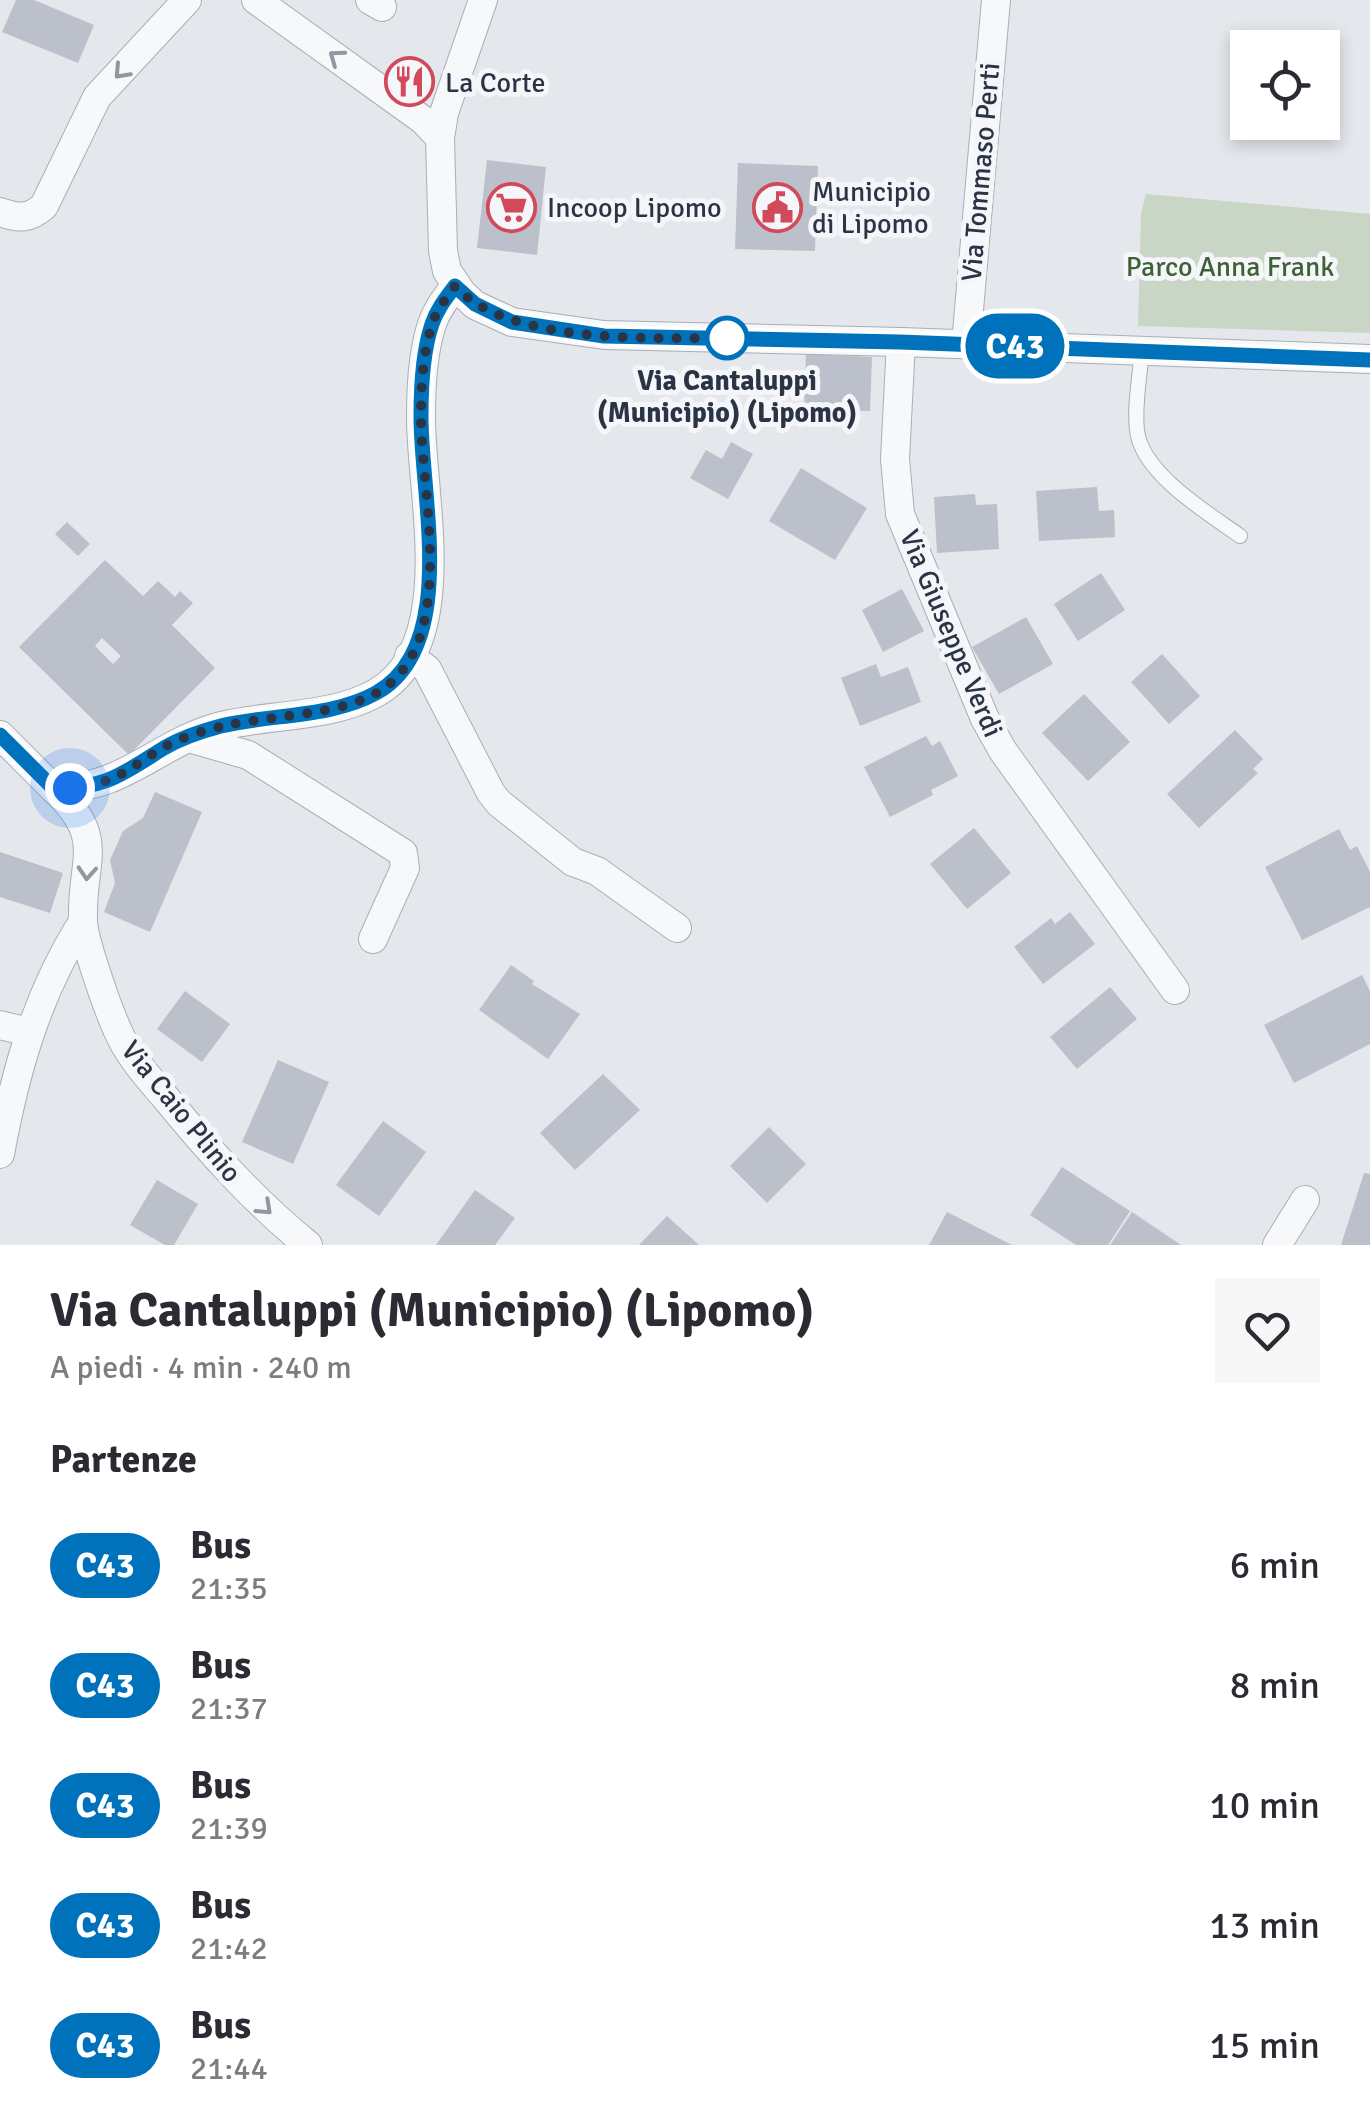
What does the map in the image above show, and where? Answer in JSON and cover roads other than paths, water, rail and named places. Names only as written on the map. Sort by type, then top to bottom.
[{"type":"street","points":[[0,212],[20,218],[34,215],[44,206],[97,98],[187,0]]},
{"type":"street","points":[[256,0],[423,120],[440,138]]},
{"type":"street","points":[[483,0],[450,89],[440,138],[443,251],[455,286],[475,304],[512,322],[604,336],[966,344],[1370,360]]},
{"type":"street","name":"Via Tommaso Perti","points":[[966,344],[996,0]]},
{"type":"street","points":[[53,788],[88,786],[120,776],[167,746],[222,726],[353,703],[378,692],[398,676],[426,614],[429,529],[421,414],[430,329],[455,286]]},
{"type":"street","name":"Via Giuseppe Verdi","points":[[900,342],[896,459],[900,514],[978,702],[1003,750],[1176,990]]},
{"type":"street","points":[[410,656],[427,669],[499,803],[573,862],[596,872],[677,928]]},
{"type":"street","name":"Via Caio Plinio","points":[[0,735],[74,807],[84,826],[88,844],[82,922],[111,1014],[128,1053],[212,1154],[259,1203],[308,1245]]},
{"type":"street","points":[[186,738],[248,755],[403,853],[404,868],[374,939]]},
{"type":"street","points":[[0,1154],[29,1032],[53,971],[82,922]]},
{"type":"street","points":[[0,1026],[29,1032]]},
{"type":"street","points":[[1277,1245],[1306,1200]]},
{"type":"lane","points":[[1142,350],[1136,428],[1140,446],[1166,478],[1240,536]]},
{"type":"place","name":"La Corte","points":[[410,82]]},
{"type":"place","name":"Incoop Lipomo","points":[[512,207]]},
{"type":"place","name":"Municipio di Lipomo","points":[[777,207]]},
{"type":"place","name":"Via Cantaluppi (Municipio) (Lipomo)","points":[[727,338]]},
{"type":"park label","name":"Parco Anna Frank","points":[[1230,266]]}]
